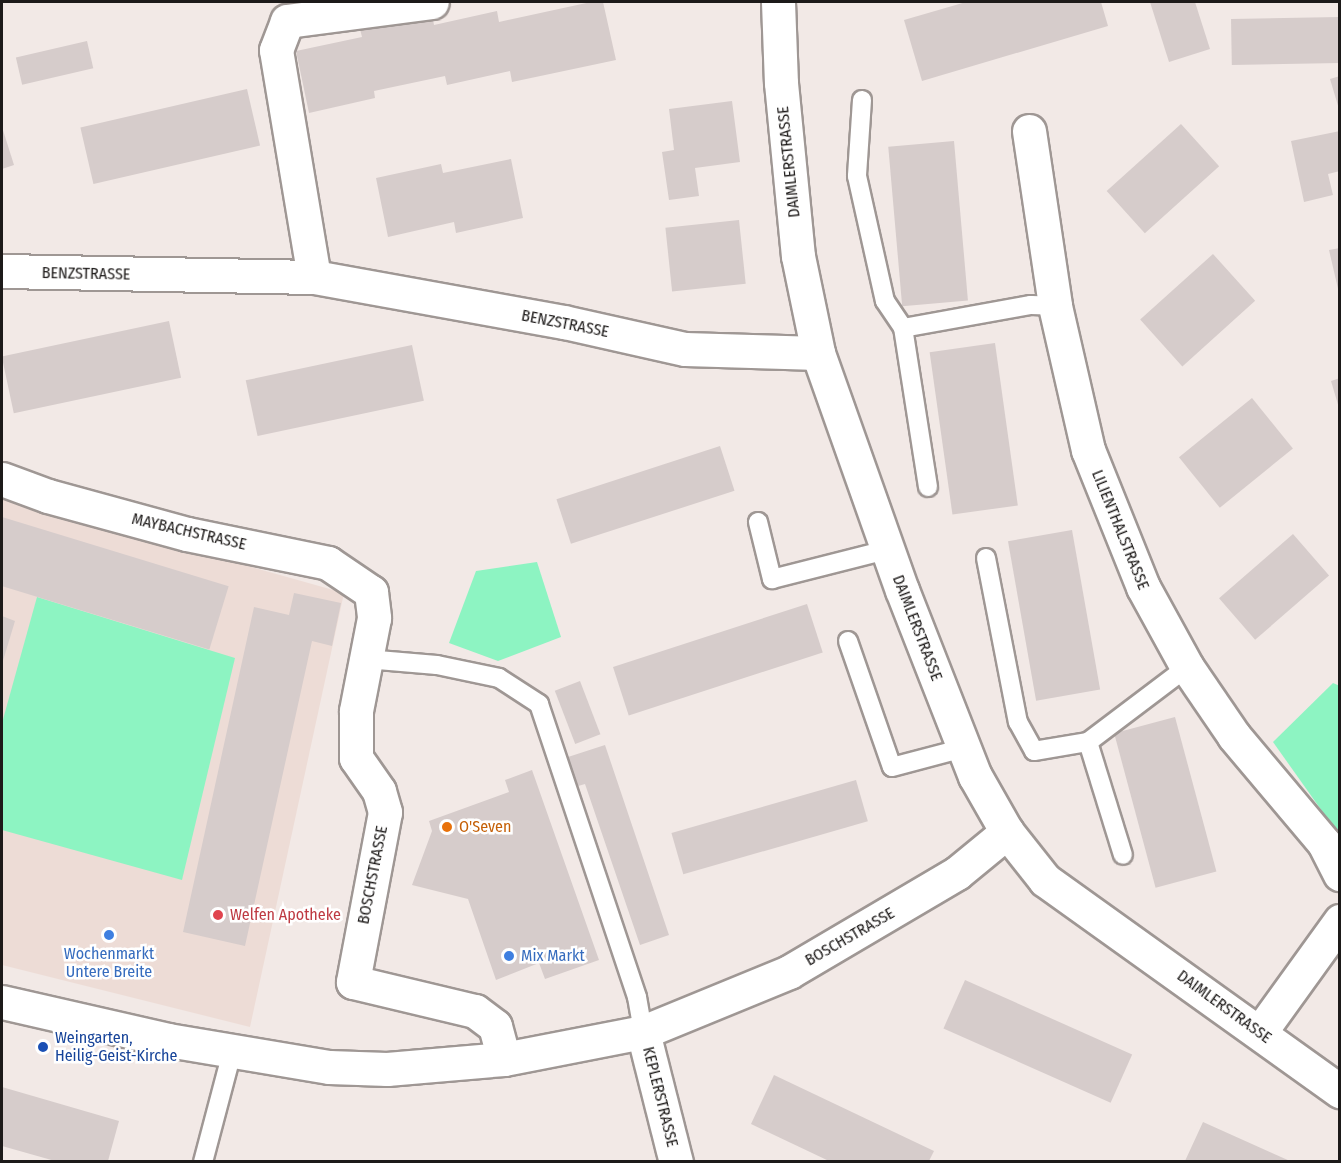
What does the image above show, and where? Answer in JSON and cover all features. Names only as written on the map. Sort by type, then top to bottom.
[{"type":"street","points":[[314,277],[276,50],[287,21],[432,2]]},
{"type":"street","name":"DAIMLERSTRASSE","points":[[778,2],[781,83],[798,256],[818,353],[887,550],[975,776],[1007,832],[1045,880],[1340,1091]]},
{"type":"street","name":"LILIENTHALSTRASSE","points":[[1029,131],[1055,306],[1088,450],[1143,587],[1187,667],[1234,736],[1324,843],[1340,874]]},
{"type":"street","name":"BENZSTRASSE","points":[[2,272],[314,277],[564,322],[685,349],[818,353]]},
{"type":"street","name":"MAYBACHSTRASSE","points":[[2,479],[48,496],[186,534],[328,563],[371,592]]},
{"type":"street","name":"BOSCHSTRASSE","points":[[371,592],[374,618],[356,711],[356,758],[379,790],[385,812],[353,982],[476,1011],[495,1026],[504,1059]]},
{"type":"street","name":"BOSCHSTRASSE","points":[[2,1002],[232,1052],[329,1067],[387,1069],[504,1059],[644,1032],[789,972],[834,948],[957,873],[1007,832]]},
{"type":"street","points":[[1260,1032],[1340,921]]},
{"type":"street","name":"KEPLERSTRASSE","points":[[644,1032],[675,1161]]},
{"type":"lane","points":[[862,100],[857,176],[885,301],[903,328],[928,487]]},
{"type":"lane","points":[[903,328],[1031,305],[1055,306]]},
{"type":"lane","points":[[758,522],[772,579],[887,550]]},
{"type":"lane","points":[[987,558],[1018,722],[1034,751],[1088,742],[1187,667]]},
{"type":"lane","points":[[848,641],[892,767],[964,747]]},
{"type":"lane","points":[[366,659],[437,665],[499,678],[539,704],[637,997],[644,1032]]},
{"type":"lane","points":[[1088,742],[1123,855]]},
{"type":"lane","points":[[203,1161],[232,1052]]},
{"type":"shaded area","points":[[2,497],[344,593],[250,1027],[2,965]]},
{"type":"green space","points":[[537,562],[561,637],[498,661],[449,643],[476,571]]},
{"type":"green space","points":[[37,597],[235,658],[182,880],[2,830],[2,723]]},
{"type":"green space","points":[[1333,683],[1340,686],[1339,835],[1273,742]]},
{"type":"building","points":[[591,2],[603,2],[616,60],[512,82],[510,71],[447,85],[445,76],[374,91],[375,98],[309,113],[296,51],[362,37],[360,29],[432,13],[434,25],[497,11],[499,22]]},
{"type":"building","points":[[966,2],[1101,2],[1108,26],[922,81],[904,20]]},
{"type":"building","points":[[1150,2],[1195,2],[1210,49],[1169,62]]},
{"type":"building","points":[[1339,17],[1340,63],[1232,65],[1231,19]]},
{"type":"building","points":[[87,41],[93,68],[22,85],[16,57]]},
{"type":"building","points":[[1340,76],[1340,109],[1339,109],[1330,79]]},
{"type":"building","points":[[247,89],[260,146],[93,184],[80,127]]},
{"type":"building","points":[[732,101],[740,162],[695,168],[699,196],[669,200],[662,152],[674,150],[669,109]]},
{"type":"building","points":[[1181,124],[1219,166],[1145,233],[1107,191]]},
{"type":"building","points":[[2,127],[14,165],[2,169]]},
{"type":"building","points":[[1340,131],[1340,171],[1328,174],[1333,195],[1304,202],[1291,141]]},
{"type":"building","points":[[954,141],[968,300],[902,306],[888,147]]},
{"type":"building","points":[[511,159],[523,218],[456,233],[454,222],[388,237],[376,178],[441,164],[443,173]]},
{"type":"building","points":[[739,220],[746,284],[672,291],[665,228]]},
{"type":"building","points":[[1340,248],[1340,293],[1339,293],[1329,250]]},
{"type":"building","points":[[1213,254],[1255,301],[1182,366],[1140,320]]},
{"type":"building","points":[[169,321],[181,378],[14,413],[2,356]]},
{"type":"building","points":[[995,343],[1018,505],[952,515],[930,352]]},
{"type":"building","points":[[412,345],[424,401],[258,436],[246,380]]},
{"type":"building","points":[[1340,378],[1340,408],[1339,408],[1331,381]]},
{"type":"building","points":[[1252,398],[1293,449],[1220,508],[1179,457]]},
{"type":"building","points":[[720,446],[735,491],[571,544],[556,499]]},
{"type":"building","points":[[2,517],[229,586],[209,649],[2,586]]},
{"type":"building","points":[[1072,530],[1100,690],[1036,701],[1008,541]]},
{"type":"building","points":[[1293,534],[1329,576],[1255,640],[1219,598]]},
{"type":"building","points":[[294,593],[341,603],[332,646],[312,641],[245,946],[183,932],[254,607],[289,615]]},
{"type":"building","points":[[807,604],[823,653],[629,716],[613,667]]},
{"type":"building","points":[[2,616],[15,621],[2,664]]},
{"type":"building","points":[[580,681],[600,734],[575,744],[555,691]]},
{"type":"building","points":[[1175,717],[1216,872],[1156,888],[1114,733]]},
{"type":"building","points":[[605,745],[669,935],[640,945],[585,784],[578,786],[568,757]]},
{"type":"building","points":[[532,770],[599,960],[545,979],[539,963],[496,980],[468,899],[412,885],[432,831],[429,821],[509,792],[505,780]]},
{"type":"building","points":[[856,780],[868,821],[683,874],[671,833]]},
{"type":"building","points":[[965,980],[1132,1054],[1111,1103],[943,1028]]},
{"type":"building","points":[[774,1075],[934,1151],[929,1161],[829,1161],[751,1124]]},
{"type":"building","points":[[2,1087],[119,1121],[108,1161],[55,1161],[2,1146]]},
{"type":"building","points":[[1203,1122],[1272,1153],[1290,1161],[1185,1161]]},
{"type":"place","name":"O'Seven","points":[[447,827]]},
{"type":"place","name":"Welfen Apotheke","points":[[218,915]]},
{"type":"place","name":"Wochenmarkt Untere Breite","points":[[109,935]]},
{"type":"place","name":"Mix Markt","points":[[509,956]]},
{"type":"place","name":"Weingarten, Heilig-Geist-Kirche","points":[[43,1047]]}]
